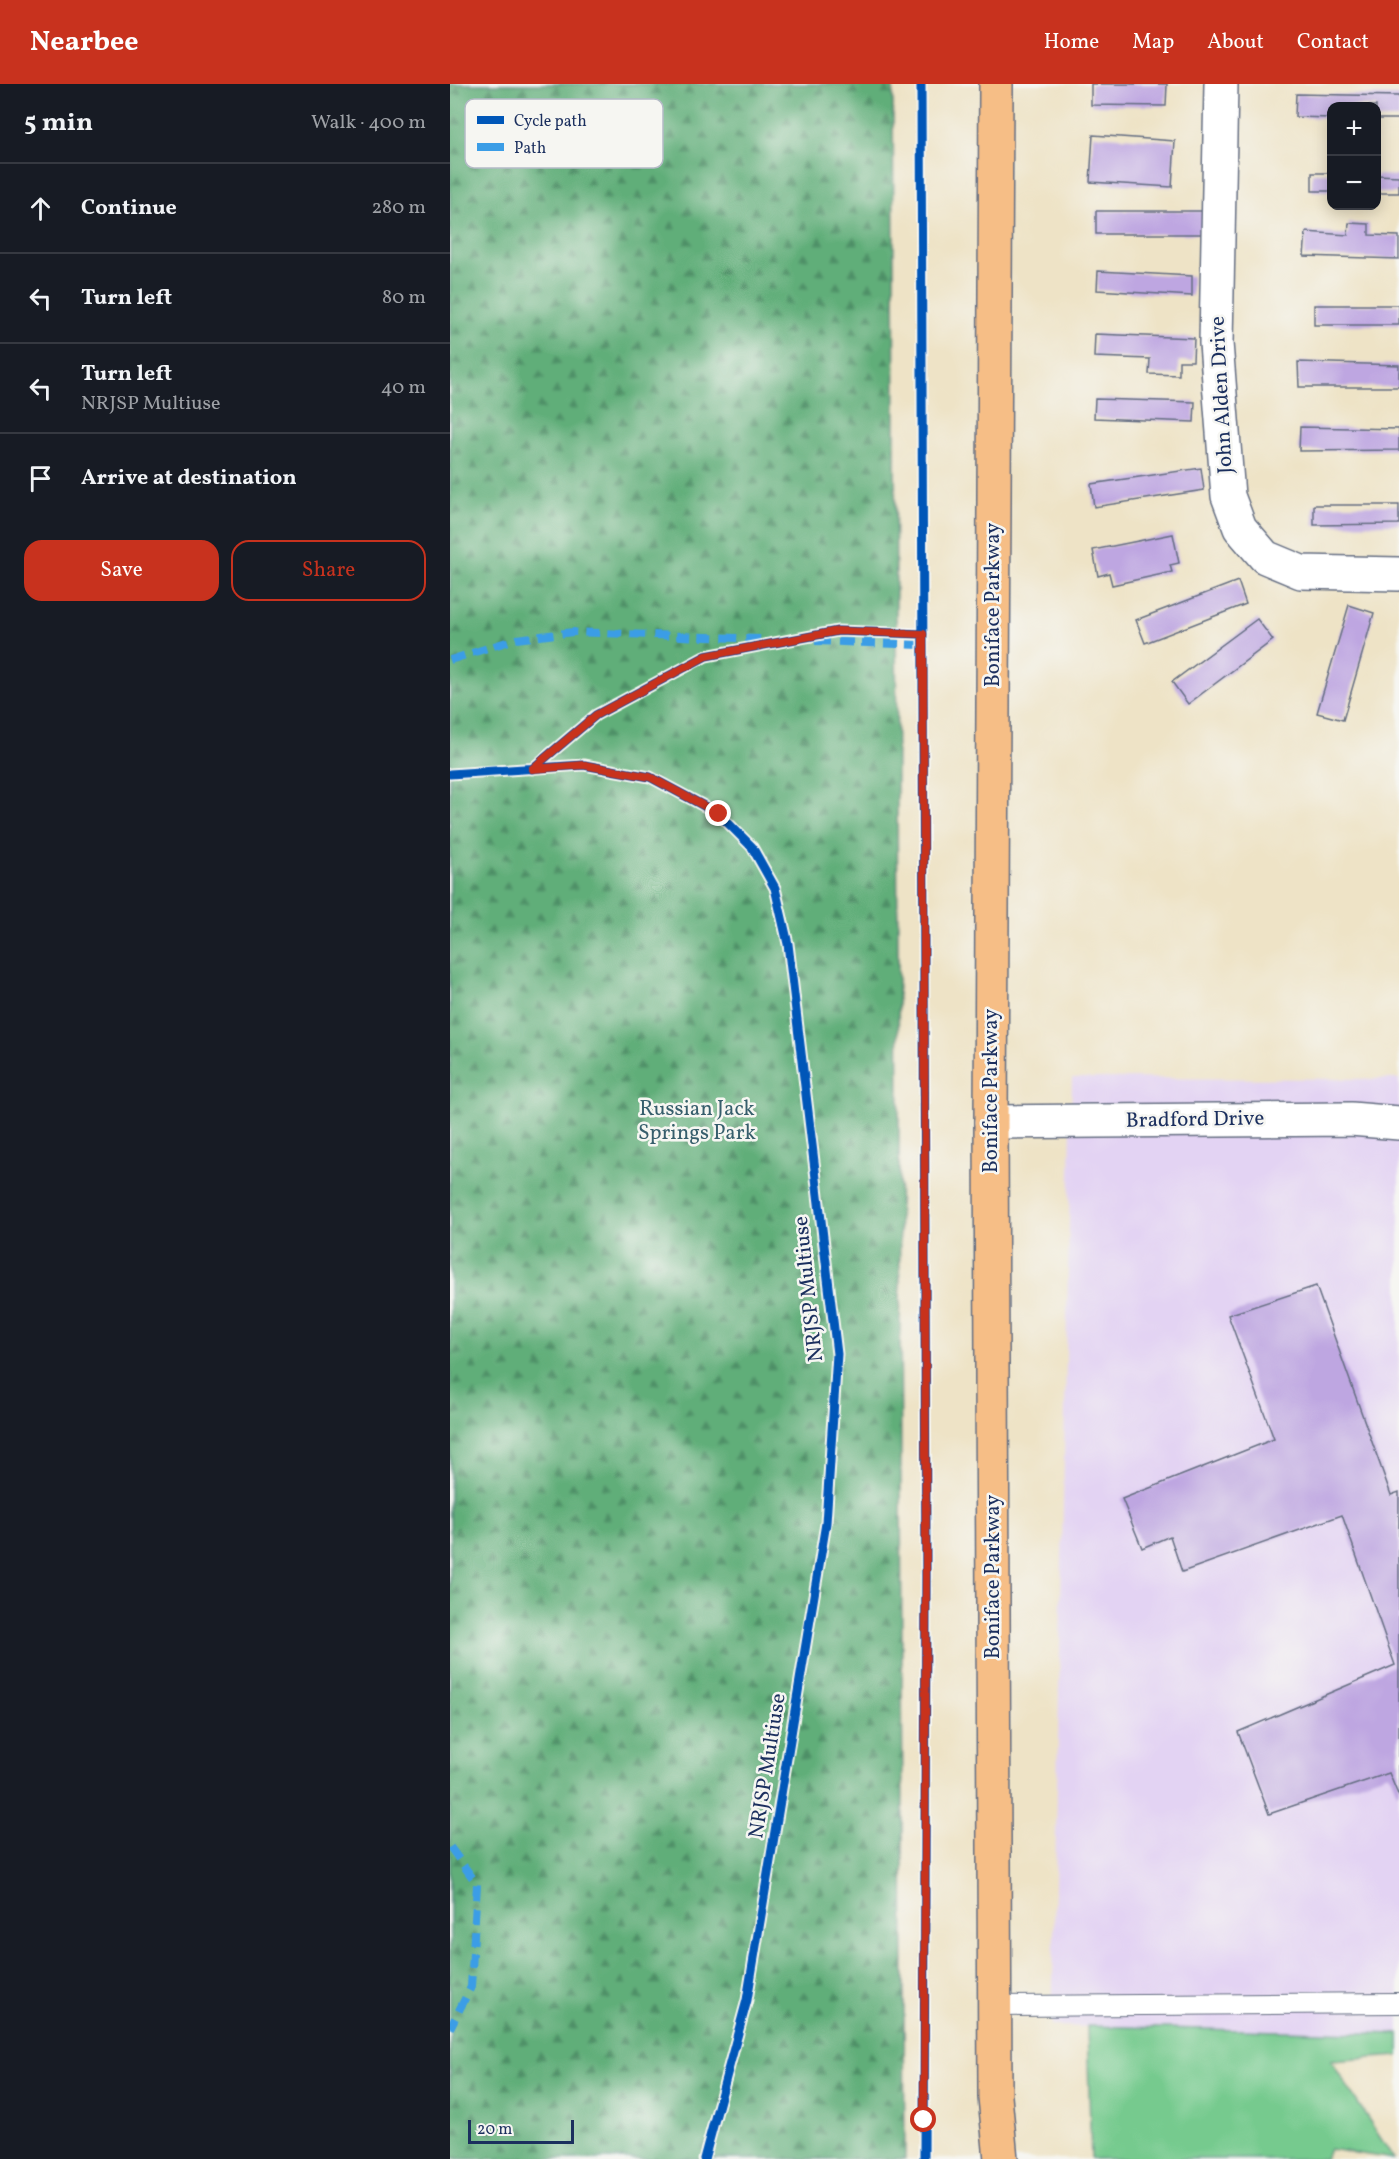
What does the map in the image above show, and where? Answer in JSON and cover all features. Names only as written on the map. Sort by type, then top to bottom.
[{"type":"main road","name":"Boniface Parkway","points":[[996,84],[991,1122],[994,2097],[1000,2159]]},
{"type":"main road","name":"Boniface Parkway","points":[[987,2159],[994,2097]]},
{"type":"street","name":"John Alden Drive","points":[[1221,84],[1216,343],[1228,496],[1239,528],[1265,557],[1301,572],[1399,574]]},
{"type":"street","name":"Bradford Drive","points":[[991,1122],[1352,1119],[1399,1123]]},
{"type":"lane","points":[[994,2006],[1399,2003]]},
{"type":"shaded area","points":[[1072,1078],[1399,1079],[1399,2034],[1052,2026]]},
{"type":"green space","name":"Russian Jack Springs Park","points":[[450,84],[893,84],[905,2159],[450,2159]]},
{"type":"green space","points":[[1087,2026],[1399,2034],[1399,2056],[1331,2061],[1394,2159],[1329,2149],[1325,2159],[1091,2159]]},
{"type":"building","points":[[1091,84],[1167,84],[1166,106],[1091,105]]},
{"type":"building","points":[[1296,94],[1399,96],[1399,119],[1381,119],[1381,102],[1327,102],[1327,118],[1295,117]]},
{"type":"building","points":[[1093,135],[1175,141],[1172,187],[1090,182]]},
{"type":"building","points":[[1312,173],[1327,173],[1327,191],[1312,191]]},
{"type":"building","points":[[1381,175],[1399,176],[1399,193],[1381,193]]},
{"type":"building","points":[[1096,211],[1206,211],[1206,234],[1096,234]]},
{"type":"building","points":[[1349,223],[1369,224],[1369,235],[1399,236],[1399,259],[1304,256],[1306,232],[1348,235]]},
{"type":"building","points":[[1098,271],[1192,276],[1192,296],[1097,290]]},
{"type":"building","points":[[1314,305],[1399,305],[1399,325],[1314,325]]},
{"type":"building","points":[[1095,334],[1194,338],[1193,361],[1179,361],[1179,375],[1149,374],[1150,359],[1094,357]]},
{"type":"building","points":[[1298,362],[1399,365],[1399,387],[1299,387]]},
{"type":"building","points":[[1095,399],[1195,402],[1194,422],[1094,418]]},
{"type":"building","points":[[1300,427],[1399,429],[1399,450],[1299,451]]},
{"type":"building","points":[[1201,468],[1204,490],[1094,507],[1091,484]]},
{"type":"building","points":[[1314,505],[1399,505],[1399,524],[1314,525]]},
{"type":"building","points":[[1173,534],[1179,563],[1170,565],[1172,572],[1112,585],[1109,573],[1098,576],[1093,550]]},
{"type":"building","points":[[1238,581],[1246,604],[1145,643],[1136,620]]},
{"type":"building","points":[[1349,605],[1374,613],[1343,720],[1317,713]]},
{"type":"building","points":[[1257,619],[1273,640],[1188,704],[1172,682]]},
{"type":"building","points":[[1316,1286],[1391,1495],[1399,1492],[1399,1797],[1389,1773],[1269,1814],[1238,1732],[1395,1665],[1342,1515],[1182,1572],[1170,1536],[1142,1548],[1122,1499],[1274,1439],[1228,1315]]},
{"type":"marked path","points":[[450,660],[516,639],[573,632],[761,639]]},
{"type":"marked path","points":[[815,641],[923,645]]},
{"type":"marked path","points":[[450,1847],[477,1884],[471,1987],[450,2028]]},
{"type":"cycle path","points":[[921,84],[926,1576],[924,2159]]},
{"type":"cycle path","points":[[532,769],[596,715],[706,656],[838,631],[923,634]]},
{"type":"cycle path","name":"NRJSP Multiuse","points":[[450,774],[584,765],[650,777],[719,814],[752,847],[775,888],[788,944],[837,1354],[826,1523],[747,2000],[704,2159]]},
{"type":"route","points":[[719,814],[650,777],[584,765],[532,769],[596,715],[706,656],[838,631],[923,634],[926,1576],[924,2120]]}]
